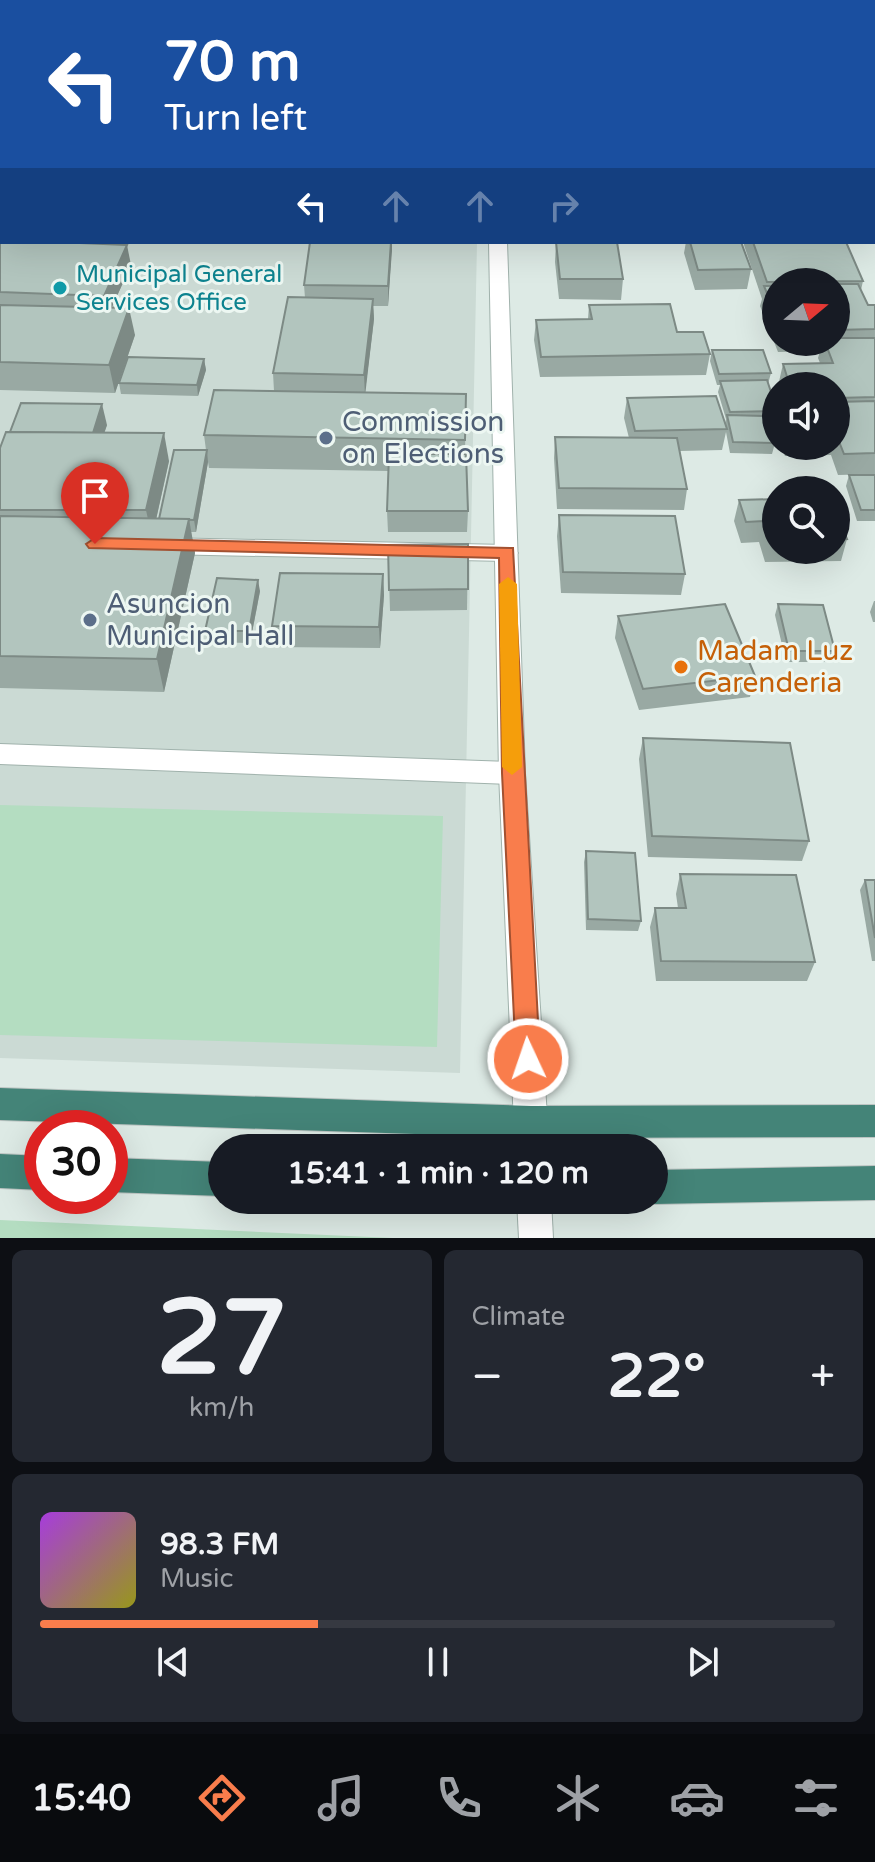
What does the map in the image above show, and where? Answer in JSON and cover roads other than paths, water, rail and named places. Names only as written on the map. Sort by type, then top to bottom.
[{"type":"highway","points":[[0,1104],[515,1134]]},
{"type":"highway","points":[[556,1134],[875,1121]]},
{"type":"highway","points":[[0,1171],[24,1172]]},
{"type":"highway","points":[[128,1176],[208,1178]]},
{"type":"highway","points":[[668,1187],[875,1183]]},
{"type":"street","points":[[498,244],[512,773],[532,1134]]},
{"type":"street","points":[[143,545],[507,553]]},
{"type":"street","points":[[0,754],[512,773]]},
{"type":"street","points":[[535,1214],[536,1238]]},
{"type":"place","name":"Municipal General Services Office","points":[[60,288]]},
{"type":"place","name":"Commission on Elections","points":[[326,438]]},
{"type":"place","name":"Asuncion Municipal Hall","points":[[90,620]]},
{"type":"place","name":"Madam Luz Carenderia","points":[[681,667]]}]
